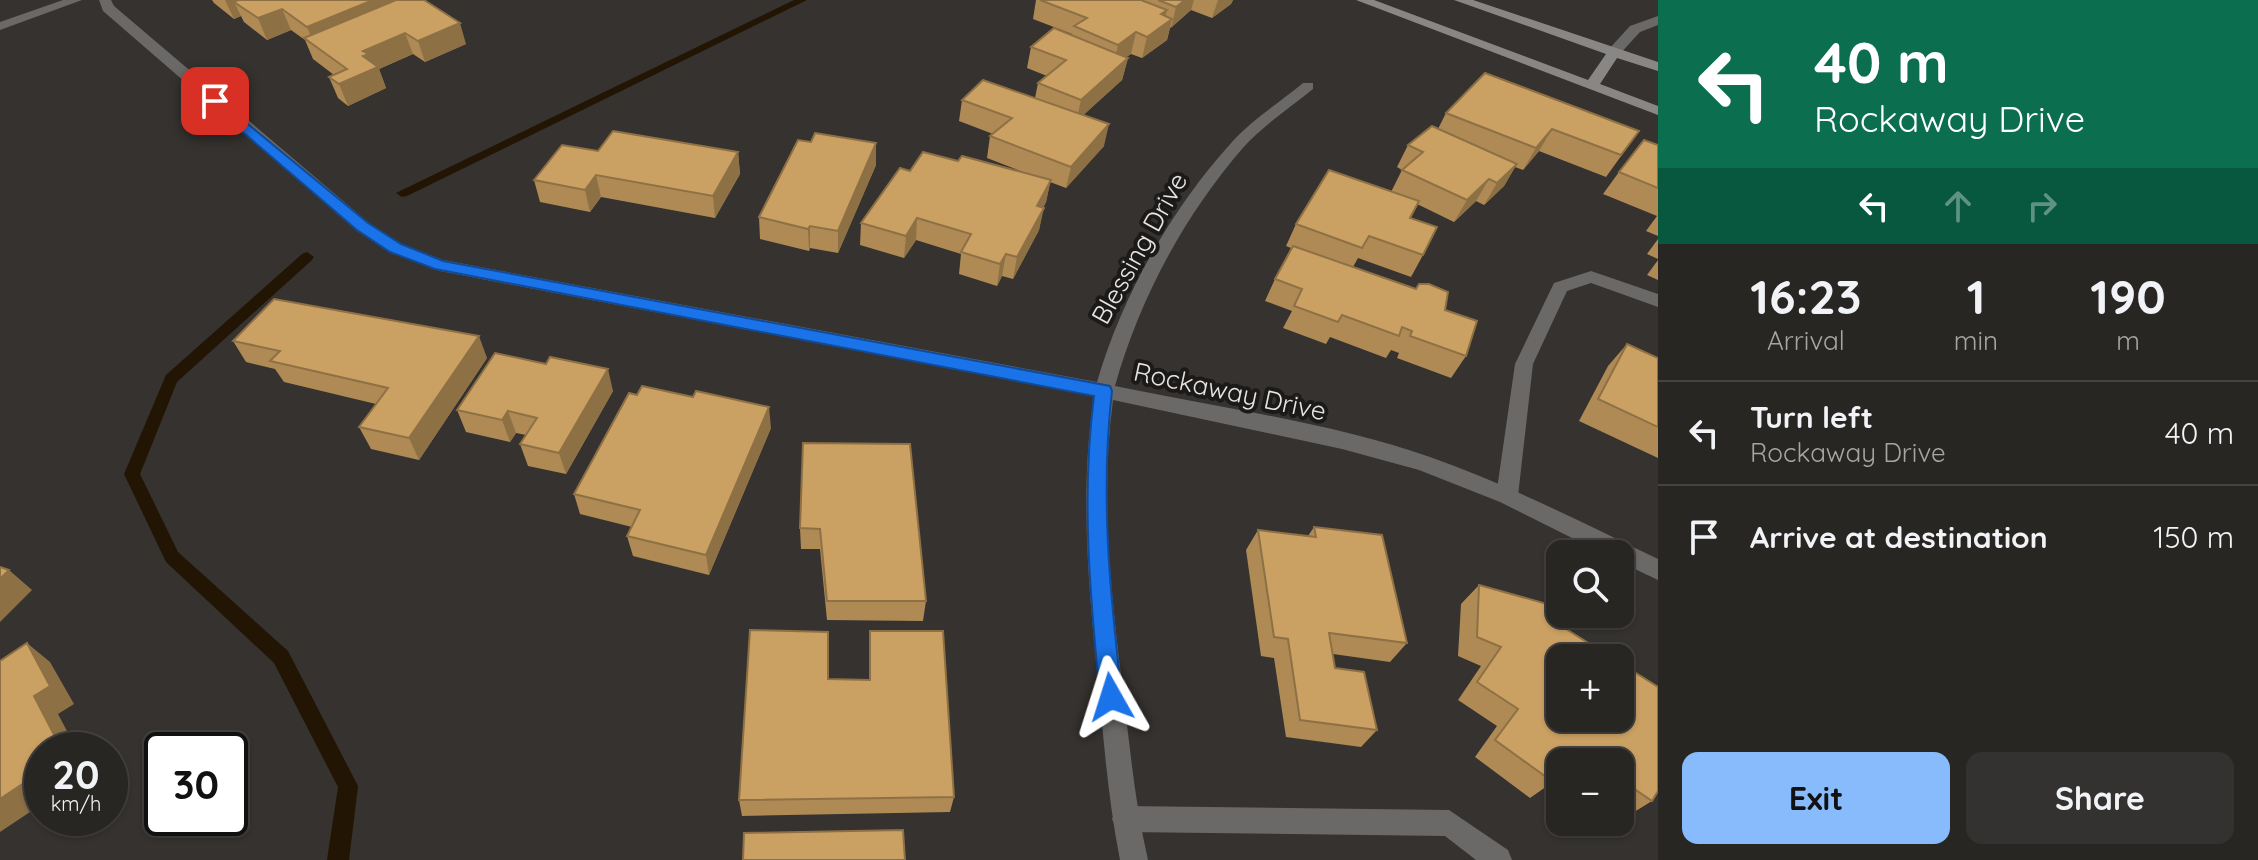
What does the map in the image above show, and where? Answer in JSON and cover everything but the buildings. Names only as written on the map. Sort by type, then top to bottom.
[{"type":"main road","points":[[1362,0],[1658,111]]},
{"type":"main road","points":[[1460,0],[1658,67]]},
{"type":"main road","points":[[1591,87],[1614,52]]},
{"type":"street","points":[[0,26],[76,0]]},
{"type":"street","name":"Rockaway Drive","points":[[105,0],[108,8],[351,217],[395,248],[410,254],[440,265],[1104,391],[1342,441],[1423,463],[1507,496],[1658,570]]},
{"type":"street","points":[[1614,52],[1635,29],[1658,20]]},
{"type":"street","name":"Blessing Drive","points":[[1134,860],[1125,819],[1098,575],[1096,449],[1104,391],[1117,345],[1141,293],[1190,204],[1239,143],[1308,86]]},
{"type":"street","points":[[1507,496],[1524,364],[1560,287],[1591,277],[1658,301]]},
{"type":"street","points":[[1125,819],[1449,823],[1498,860]]},
{"type":"waterway","points":[[402,193],[802,0]]},
{"type":"waterway","points":[[307,257],[171,379],[132,474],[172,557],[281,657],[348,786],[338,860]]},
{"type":"route","points":[[215,101],[363,227],[395,248],[440,265],[1104,391],[1096,449],[1098,575],[1111,697]]}]
